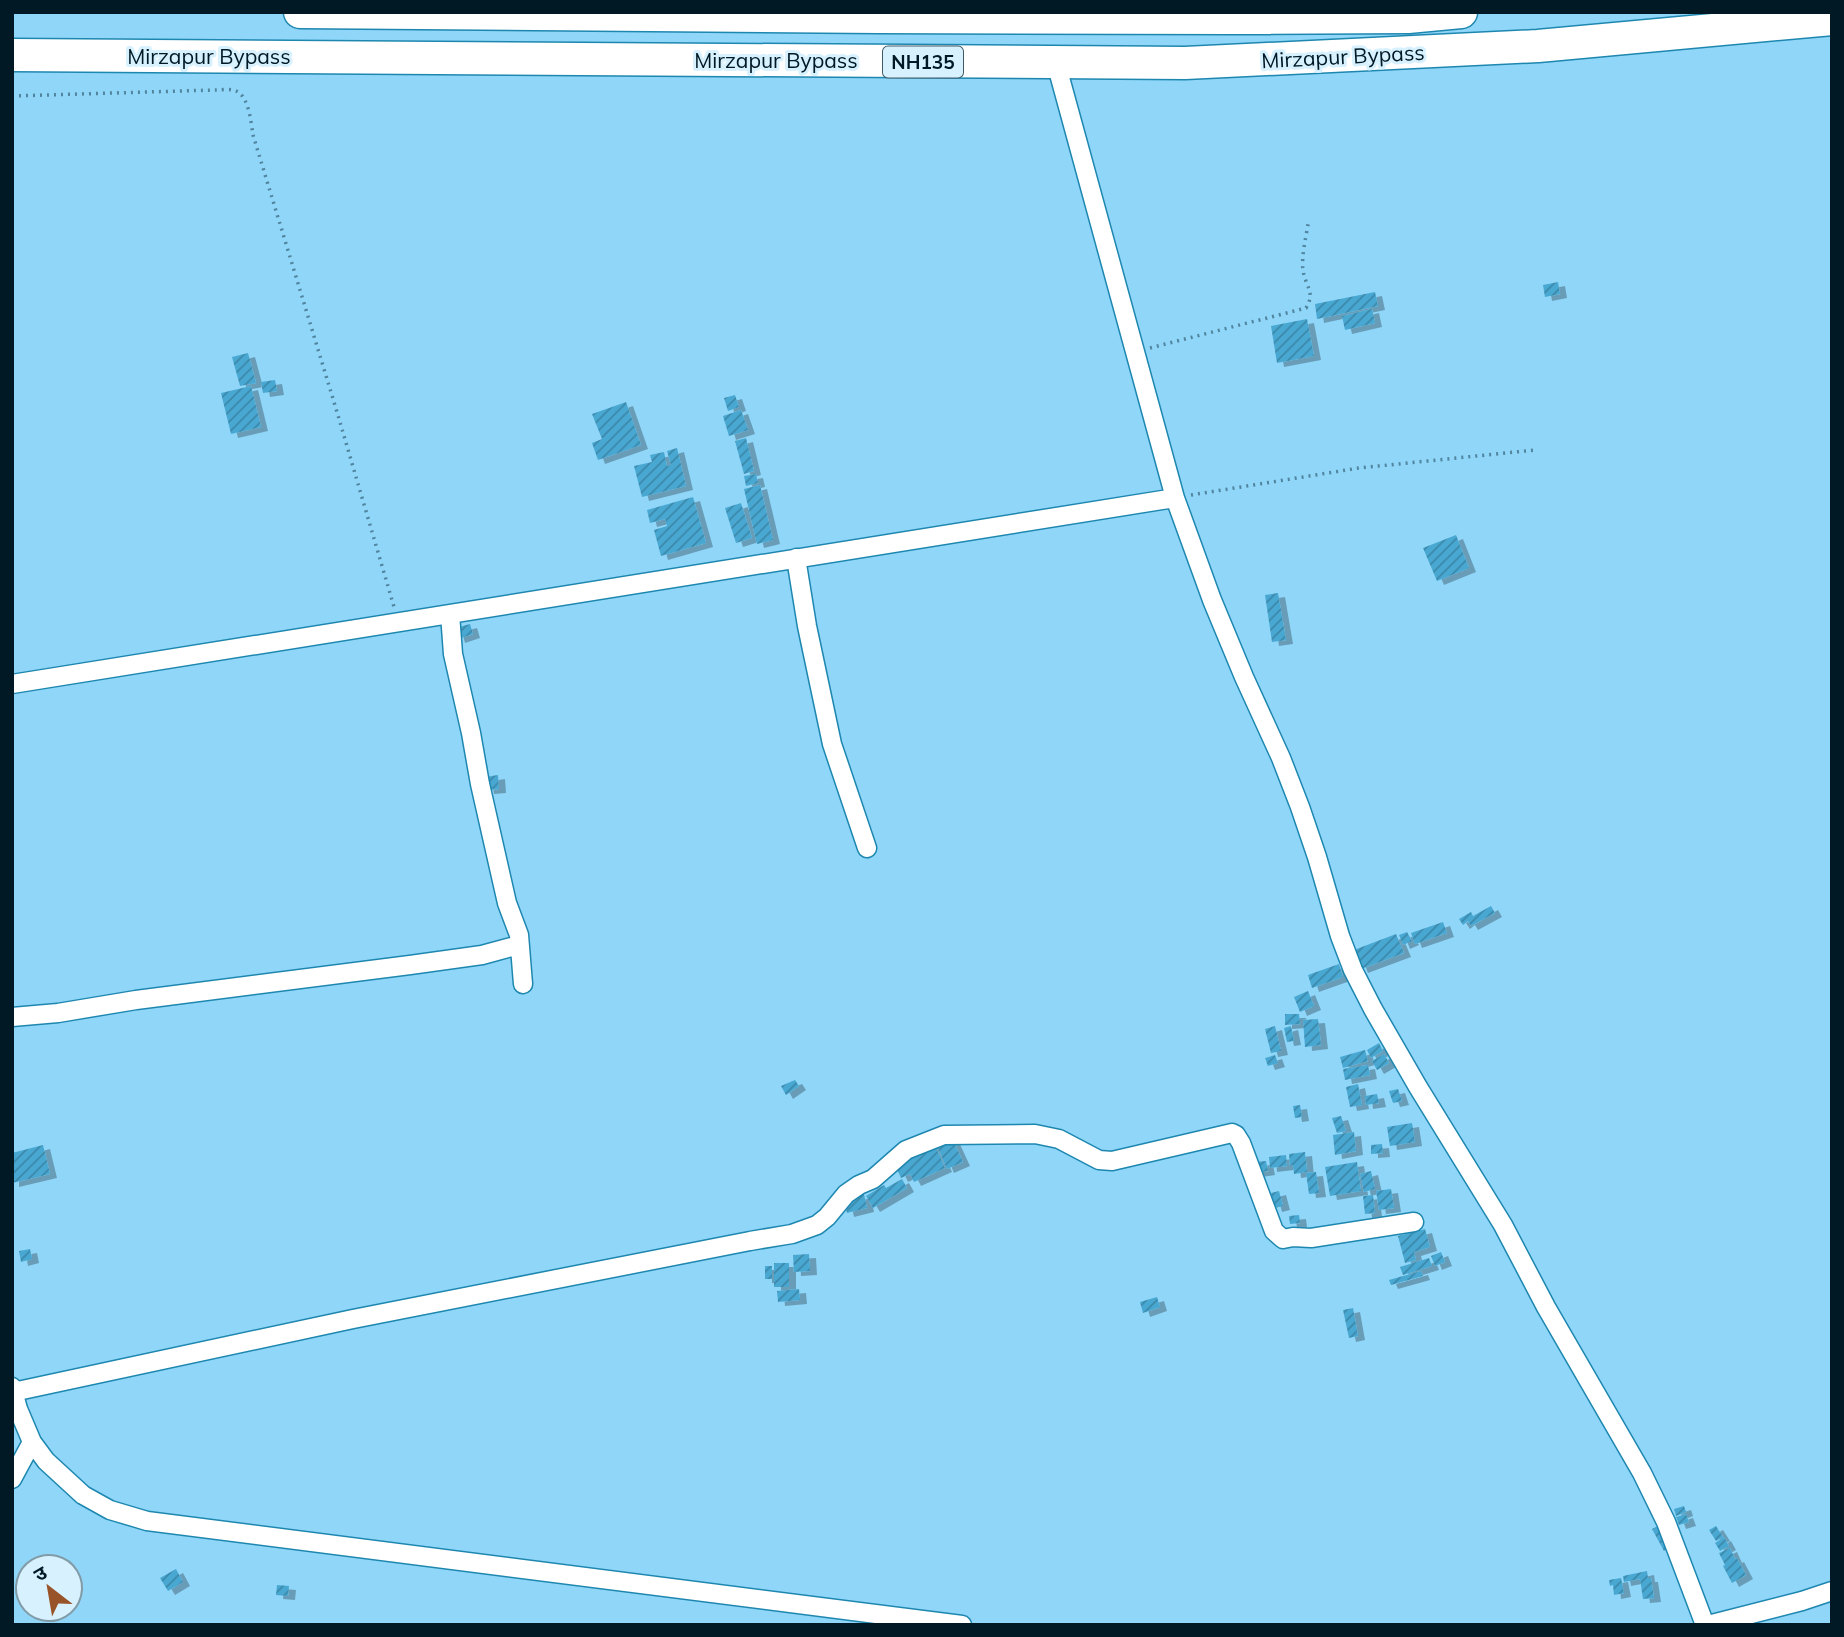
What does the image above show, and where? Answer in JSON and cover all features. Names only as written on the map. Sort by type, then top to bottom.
[{"type":"highway","name":"NH135","points":[[300,12],[1110,18],[1408,17],[1461,12]]},
{"type":"highway","name":"Mirzapur Bypass","points":[[12,55],[1185,64],[1538,46],[1832,19]]},
{"type":"street","points":[[1056,63],[1175,498],[1212,600],[1300,807],[1353,970],[1418,1087],[1503,1225],[1546,1307],[1642,1473],[1666,1522],[1706,1625],[1832,1591]]},
{"type":"street","points":[[12,684],[1175,498]]},
{"type":"street","points":[[796,558],[807,626],[832,744],[867,848]]},
{"type":"street","points":[[450,614],[453,654],[480,784],[507,903],[519,936],[523,984]]},
{"type":"street","points":[[12,1017],[434,962],[482,955],[519,945]]},
{"type":"street","points":[[962,1625],[147,1521],[110,1510],[83,1494],[46,1461],[32,1442],[13,1389],[353,1319],[792,1234],[817,1225],[846,1194],[873,1179],[906,1150],[944,1135],[1035,1134],[1059,1139],[1099,1160],[1112,1161],[1231,1133],[1236,1135],[1241,1143],[1274,1231],[1283,1239],[1311,1238],[1414,1222]]},
{"type":"street","points":[[12,1479],[32,1442]]},
{"type":"path","points":[[12,96],[215,90],[240,92],[246,102],[253,135],[398,622]]},
{"type":"path","points":[[1135,352],[1306,308],[1311,300],[1302,269],[1308,224]]},
{"type":"path","points":[[1175,498],[1359,468],[1535,450]]},
{"type":"building","points":[[1558,282],[1560,294],[1545,297],[1543,285]]},
{"type":"building","points":[[1375,292],[1378,306],[1317,319],[1315,304]]},
{"type":"building","points":[[1372,309],[1375,323],[1345,330],[1342,316]]},
{"type":"building","points":[[1307,319],[1314,356],[1277,363],[1271,326]]},
{"type":"building","points":[[248,353],[256,383],[240,386],[232,357]]},
{"type":"building","points":[[275,380],[277,391],[263,393],[261,382]]},
{"type":"building","points":[[251,386],[261,427],[231,434],[221,393]]},
{"type":"building","points":[[735,395],[739,407],[728,411],[724,398]]},
{"type":"building","points":[[626,402],[641,445],[598,460],[592,443],[602,439],[592,414]]},
{"type":"building","points":[[741,410],[748,430],[729,436],[723,416]]},
{"type":"building","points":[[746,438],[754,471],[744,474],[735,441]]},
{"type":"building","points":[[677,448],[686,486],[642,497],[634,466],[652,462],[650,455],[664,452],[667,466],[671,465],[667,451]]},
{"type":"building","points":[[756,474],[758,483],[746,486],[744,476]]},
{"type":"building","points":[[760,485],[773,540],[757,544],[744,489]]},
{"type":"building","points":[[693,497],[706,543],[661,556],[654,530],[667,526],[665,519],[650,523],[647,510]]},
{"type":"building","points":[[741,503],[752,538],[736,543],[725,508]]},
{"type":"building","points":[[1456,535],[1469,568],[1437,581],[1423,548]]},
{"type":"building","points":[[1278,593],[1286,640],[1272,642],[1265,595]]},
{"type":"building","points":[[470,624],[473,634],[458,639],[455,628]]},
{"type":"building","points":[[498,775],[499,789],[487,790],[485,777]]},
{"type":"building","points":[[1491,906],[1495,913],[1471,926],[1468,921],[1463,925],[1459,919],[1471,912],[1473,916]]},
{"type":"building","points":[[1443,922],[1447,933],[1415,944],[1411,933]]},
{"type":"building","points":[[1407,932],[1412,941],[1403,945],[1399,935]]},
{"type":"building","points":[[1396,934],[1404,953],[1361,969],[1354,950]]},
{"type":"building","points":[[1339,964],[1343,977],[1312,988],[1308,975]]},
{"type":"building","points":[[1308,991],[1314,1006],[1300,1012],[1294,997]]},
{"type":"building","points":[[1285,1014],[1299,1014],[1300,1024],[1285,1025]]},
{"type":"building","points":[[1318,1019],[1321,1045],[1305,1047],[1303,1020]]},
{"type":"building","points":[[1275,1026],[1281,1051],[1271,1053],[1265,1029]]},
{"type":"building","points":[[1291,1026],[1294,1041],[1287,1042],[1284,1028]]},
{"type":"building","points":[[1379,1043],[1383,1051],[1371,1058],[1367,1050]]},
{"type":"building","points":[[1365,1050],[1368,1061],[1343,1068],[1340,1057]]},
{"type":"building","points":[[1384,1054],[1389,1063],[1377,1070],[1372,1061]]},
{"type":"building","points":[[1275,1055],[1278,1063],[1268,1066],[1265,1058]]},
{"type":"building","points":[[1368,1065],[1370,1075],[1345,1080],[1343,1069]]},
{"type":"building","points":[[795,1080],[799,1086],[786,1095],[781,1086]]},
{"type":"building","points":[[1358,1084],[1362,1105],[1350,1107],[1346,1087]]},
{"type":"building","points":[[1398,1089],[1402,1101],[1393,1103],[1389,1091]]},
{"type":"building","points":[[1377,1094],[1379,1103],[1366,1105],[1365,1096]]},
{"type":"building","points":[[1300,1105],[1302,1117],[1295,1118],[1293,1106]]},
{"type":"building","points":[[1341,1116],[1346,1131],[1337,1133],[1332,1118]]},
{"type":"building","points":[[1412,1123],[1415,1142],[1390,1146],[1387,1127]]},
{"type":"building","points":[[1354,1132],[1356,1151],[1335,1155],[1333,1135]]},
{"type":"building","points":[[951,1136],[963,1162],[947,1169],[936,1143]]},
{"type":"building","points":[[933,1141],[945,1168],[914,1182],[910,1174],[901,1178],[895,1165]]},
{"type":"building","points":[[1382,1144],[1383,1153],[1371,1154],[1371,1145]]},
{"type":"building","points":[[43,1145],[50,1174],[12,1183],[12,1153]]},
{"type":"building","points":[[1305,1152],[1307,1172],[1294,1174],[1289,1154]]},
{"type":"building","points":[[1286,1155],[1287,1166],[1270,1168],[1269,1157]]},
{"type":"building","points":[[1266,1161],[1268,1171],[1255,1173],[1254,1162]]},
{"type":"building","points":[[1357,1162],[1361,1191],[1330,1196],[1325,1167]]},
{"type":"building","points":[[1371,1171],[1375,1189],[1364,1192],[1360,1174]]},
{"type":"building","points":[[1316,1172],[1319,1193],[1309,1194],[1306,1173]]},
{"type":"building","points":[[902,1179],[907,1188],[873,1208],[866,1196],[884,1185],[886,1188]]},
{"type":"building","points":[[1391,1189],[1394,1208],[1379,1210],[1376,1191]]},
{"type":"building","points":[[1279,1191],[1283,1206],[1275,1208],[1271,1193]]},
{"type":"building","points":[[864,1194],[867,1208],[847,1213],[844,1199]]},
{"type":"building","points":[[1373,1195],[1375,1213],[1365,1214],[1363,1196]]},
{"type":"building","points":[[1299,1215],[1300,1223],[1290,1224],[1289,1216]]},
{"type":"building","points":[[1425,1229],[1430,1247],[1414,1252],[1416,1260],[1405,1263],[1398,1236]]},
{"type":"building","points":[[30,1249],[32,1259],[21,1262],[19,1251]]},
{"type":"building","points":[[1441,1252],[1445,1262],[1435,1266],[1431,1256]]},
{"type":"building","points":[[809,1254],[810,1271],[794,1272],[793,1255]]},
{"type":"building","points":[[1429,1258],[1432,1266],[1403,1275],[1400,1267]]},
{"type":"building","points":[[774,1263],[789,1263],[789,1287],[774,1287]]},
{"type":"building","points":[[765,1266],[772,1266],[772,1279],[765,1279]]},
{"type":"building","points":[[1421,1271],[1423,1276],[1391,1285],[1389,1280]]},
{"type":"building","points":[[799,1289],[800,1300],[778,1302],[777,1291]]},
{"type":"building","points":[[1157,1297],[1160,1307],[1143,1313],[1140,1302]]},
{"type":"building","points":[[1353,1308],[1358,1336],[1349,1338],[1343,1310]]},
{"type":"building","points":[[1684,1506],[1686,1512],[1676,1516],[1674,1509]]},
{"type":"building","points":[[1686,1514],[1689,1522],[1679,1525],[1676,1517]]},
{"type":"building","points":[[1662,1524],[1674,1546],[1664,1551],[1652,1529]]},
{"type":"building","points":[[1716,1526],[1723,1537],[1716,1541],[1709,1530]]},
{"type":"building","points":[[1724,1537],[1729,1546],[1720,1551],[1715,1543]]},
{"type":"building","points":[[1730,1548],[1746,1575],[1732,1583],[1719,1553]]},
{"type":"building","points":[[176,1569],[183,1582],[168,1591],[160,1578]]},
{"type":"building","points":[[1647,1571],[1648,1578],[1651,1578],[1654,1598],[1643,1599],[1640,1579],[1624,1582],[1623,1576]]},
{"type":"building","points":[[1621,1578],[1624,1593],[1614,1595],[1613,1585],[1610,1586],[1609,1580]]},
{"type":"building","points":[[277,1585],[289,1586],[288,1596],[276,1595]]}]
